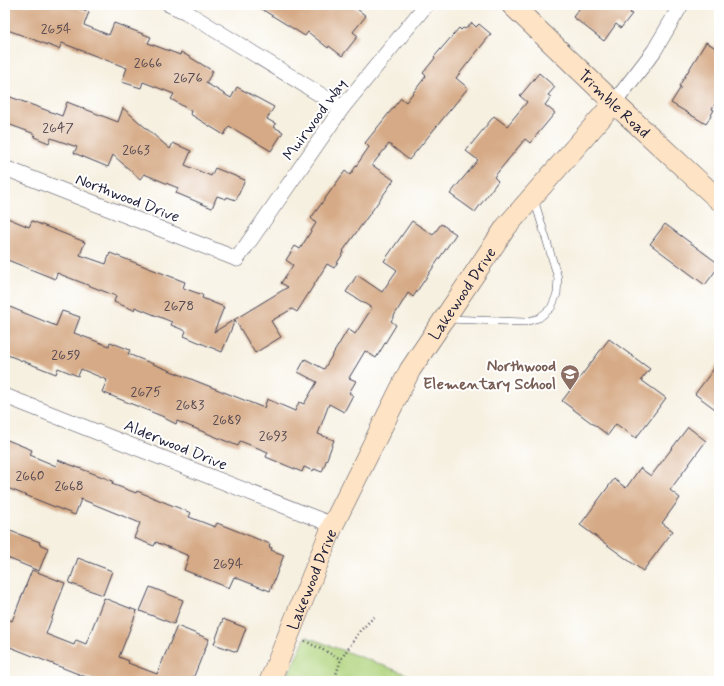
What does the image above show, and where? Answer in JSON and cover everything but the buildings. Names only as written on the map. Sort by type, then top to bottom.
[{"type":"street","points":[[170,5],[186,12],[342,108]]},
{"type":"street","name":"Muirwood Way","points":[[237,260],[342,108],[426,5]]},
{"type":"street","name":"Trimble Road","points":[[512,5],[614,103],[719,200]]},
{"type":"street","name":"Lakewood Drive","points":[[270,681],[333,525],[410,370],[506,227],[614,103],[654,51],[681,5]]},
{"type":"street","name":"Northwood Drive","points":[[5,168],[237,260]]},
{"type":"street","name":"Alderwood Drive","points":[[5,396],[333,525]]},
{"type":"lane","points":[[445,319],[525,322],[539,318],[551,308],[557,294],[558,278],[533,197]]},
{"type":"path","points":[[334,681],[341,659],[360,631],[376,615]]},
{"type":"path","points":[[304,640],[341,659]]},
{"type":"green space","points":[[306,636],[312,639],[425,681],[285,681]]},
{"type":"place","name":"Northwood Elementary School","points":[[570,391]]}]
